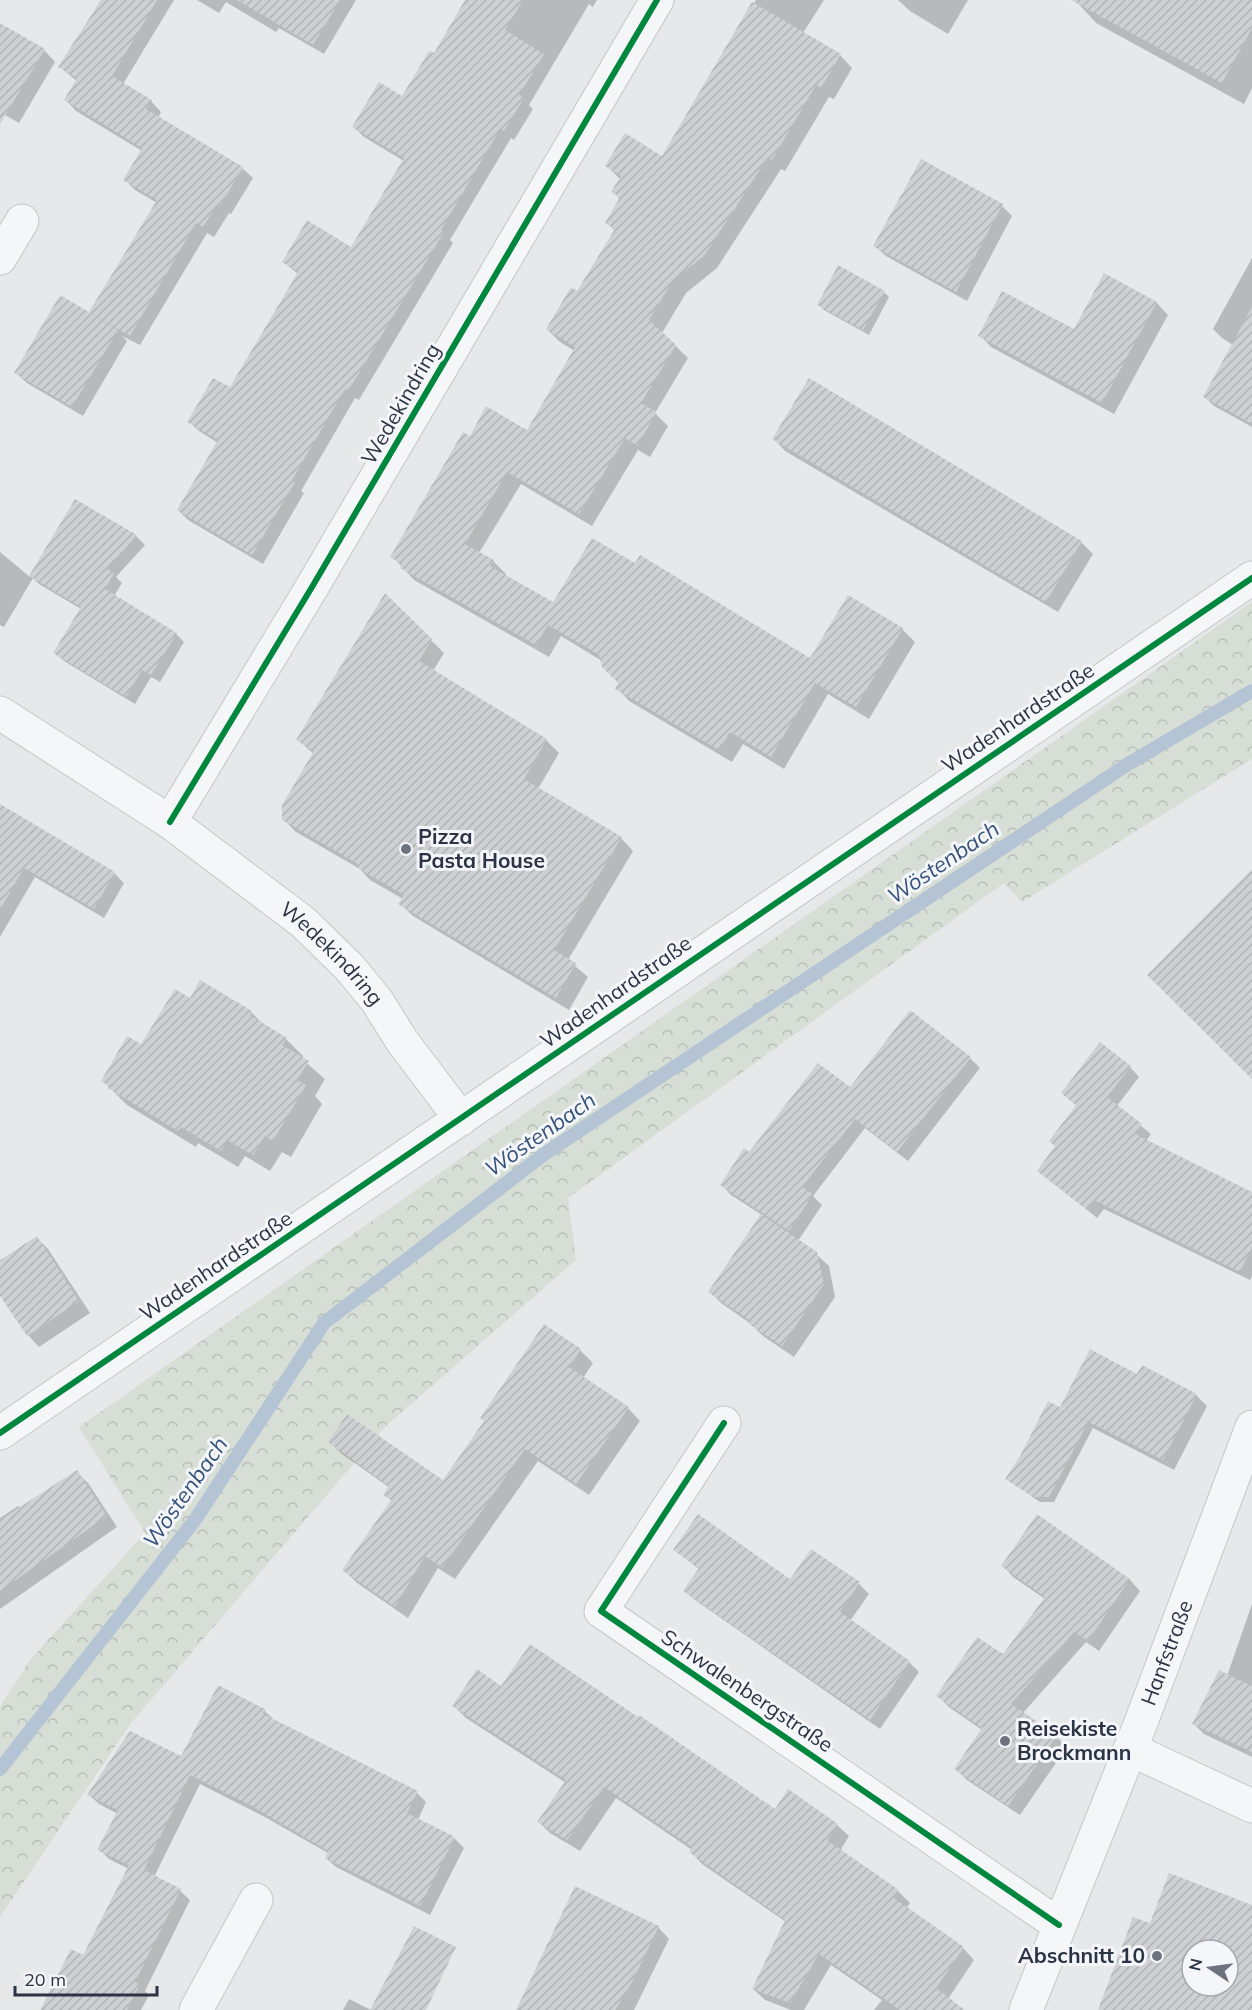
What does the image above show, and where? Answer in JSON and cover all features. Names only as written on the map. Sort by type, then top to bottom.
[{"type":"street","name":"Wedekindring","points":[[170,822],[312,587],[657,0]]},
{"type":"street","points":[[0,258],[22,220]]},
{"type":"street","name":"Wadenhardstraße","points":[[0,1433],[1252,578]]},
{"type":"street","name":"Wedekindring","points":[[0,713],[170,822],[303,922],[350,968],[377,1001],[402,1041],[461,1119]]},
{"type":"street","name":"Schwalenbergstraße","points":[[724,1423],[601,1611],[1059,1925]]},
{"type":"street","name":"Hanfstraße","points":[[1026,2010],[1130,1749],[1252,1427]]},
{"type":"street","points":[[1130,1749],[1252,1806]]},
{"type":"street","points":[[196,2010],[256,1900]]},
{"type":"green space","points":[[1252,602],[1252,759],[1022,902],[1004,883],[568,1198],[576,1260],[386,1426],[131,1723],[0,1917],[0,1706],[30,1660],[145,1533],[79,1427]]},
{"type":"building","points":[[101,0],[157,0],[112,76],[152,100],[146,109],[243,167],[221,205],[218,203],[203,227],[196,223],[130,336],[90,313],[118,330],[72,407],[14,373],[60,295],[89,312],[157,200],[123,180],[142,148],[64,100],[77,78],[58,67]]},
{"type":"building","points":[[237,0],[340,0],[313,45]]},
{"type":"building","points":[[465,0],[523,0],[505,30],[544,54],[519,95],[524,98],[504,131],[500,129],[441,230],[444,232],[348,391],[345,389],[292,480],[295,482],[252,555],[177,510],[218,440],[187,422],[213,378],[230,387],[298,272],[282,262],[307,220],[351,247],[404,158],[352,127],[379,82],[402,96],[429,51],[434,53]]},
{"type":"building","points":[[1071,0],[1252,0],[1252,28],[1222,83]]},
{"type":"building","points":[[752,2],[841,54],[821,88],[816,85],[772,160],[768,157],[704,256],[673,280],[649,320],[676,345],[641,403],[657,412],[637,446],[625,438],[579,514],[507,472],[465,544],[494,560],[490,566],[553,602],[592,538],[635,563],[640,555],[810,658],[848,595],[903,628],[856,707],[815,683],[771,757],[730,732],[719,750],[615,689],[618,683],[602,667],[599,655],[586,647],[548,625],[536,645],[400,568],[402,564],[390,557],[463,432],[470,436],[486,406],[527,430],[575,347],[546,329],[571,287],[577,291],[615,229],[605,223],[620,197],[611,192],[621,176],[605,166],[625,133],[662,156]]},
{"type":"building","points":[[0,23],[45,49],[0,124]]},
{"type":"building","points":[[921,159],[1003,204],[956,292],[873,246]]},
{"type":"building","points":[[838,265],[885,291],[863,330],[817,305]]},
{"type":"building","points":[[1104,273],[1157,302],[1102,403],[978,336],[1002,291],[1074,329]]},
{"type":"building","points":[[1252,307],[1252,424],[1203,397]]},
{"type":"building","points":[[809,378],[1082,541],[1046,602],[772,439]]},
{"type":"building","points":[[75,499],[137,535],[107,569],[114,573],[105,589],[177,633],[151,675],[142,670],[126,697],[53,653],[81,607],[29,576]]},
{"type":"building","points":[[385,593],[432,639],[419,661],[547,739],[524,779],[622,837],[554,950],[576,963],[556,998],[398,904],[404,895],[356,867],[358,864],[282,820],[282,805],[314,751],[296,740]]},
{"type":"building","points":[[0,804],[115,872],[94,909],[24,868],[0,910]]},
{"type":"building","points":[[1252,869],[1252,1079],[1147,975]]},
{"type":"building","points":[[200,980],[252,1011],[250,1015],[287,1038],[282,1045],[309,1061],[297,1080],[306,1085],[273,1141],[265,1136],[253,1155],[227,1140],[221,1151],[181,1127],[178,1131],[108,1088],[109,1086],[101,1081],[127,1036],[141,1044],[175,989],[190,998]]},
{"type":"building","points":[[910,1010],[971,1057],[897,1152],[855,1119],[802,1187],[813,1194],[789,1231],[720,1185],[744,1148],[749,1152],[818,1063],[850,1087]]},
{"type":"building","points":[[1100,1042],[1131,1066],[1107,1097],[1142,1124],[1135,1134],[1252,1192],[1252,1247],[1240,1272],[1094,1200],[1087,1210],[1037,1171],[1055,1146],[1049,1141],[1076,1105],[1061,1093]]},
{"type":"building","points":[[761,1214],[817,1252],[824,1284],[782,1346],[749,1324],[751,1321],[708,1292]]},
{"type":"building","points":[[37,1236],[79,1301],[27,1336],[0,1296],[0,1260]]},
{"type":"building","points":[[544,1324],[581,1349],[569,1367],[629,1407],[576,1484],[525,1449],[442,1568],[425,1556],[395,1607],[342,1570],[391,1500],[383,1495],[389,1486],[328,1442],[347,1414],[443,1480],[484,1421],[480,1418]]},
{"type":"building","points":[[1090,1349],[1137,1374],[1142,1365],[1197,1394],[1163,1460],[1060,1407]]},
{"type":"building","points":[[1048,1401],[1088,1422],[1049,1497],[1033,1497],[1005,1479],[1019,1458]]},
{"type":"building","points":[[77,1470],[107,1516],[0,1591],[0,1520]]},
{"type":"building","points":[[698,1514],[790,1579],[811,1549],[860,1582],[840,1612],[910,1661],[870,1720],[683,1591],[699,1568],[673,1550]]},
{"type":"building","points":[[1037,1514],[1130,1579],[1088,1641],[1074,1632],[1011,1704],[1057,1735],[1008,1806],[954,1769],[982,1728],[936,1696],[977,1637],[1003,1654],[1045,1597],[1001,1566]]},
{"type":"building","points":[[530,1644],[638,1717],[639,1715],[775,1809],[788,1789],[838,1824],[827,1840],[899,1890],[894,1898],[964,1947],[936,1988],[965,2010],[900,2010],[819,1954],[790,2003],[752,1989],[785,1920],[689,1852],[692,1847],[604,1787],[567,1840],[537,1822],[566,1780],[452,1706],[477,1669],[501,1686]]},
{"type":"building","points":[[1219,1670],[1252,1686],[1252,1752],[1192,1724]]},
{"type":"building","points":[[218,1685],[265,1709],[263,1714],[418,1791],[407,1813],[455,1837],[420,1906],[325,1858],[328,1851],[252,1806],[190,1775],[144,1870],[181,1889],[135,1982],[140,1984],[127,2010],[40,2010],[71,1949],[83,1955],[129,1865],[97,1850],[118,1810],[87,1795],[130,1731],[181,1756]]},
{"type":"building","points":[[1169,1873],[1252,1905],[1252,2010],[1098,2010],[1133,1917],[1150,1923]]},
{"type":"building","points":[[575,1886],[659,1926],[633,1980],[615,2010],[516,2010]]},
{"type":"building","points":[[414,1926],[456,1947],[426,2010],[370,2010]]},
{"type":"waterway","name":"Wöstenbach","points":[[0,1769],[195,1520],[324,1323],[543,1155],[1128,764],[1252,691]]},
{"type":"cycle path","points":[[170,822],[312,587],[657,0]]},
{"type":"cycle path","points":[[0,1433],[1252,578]]},
{"type":"cycle path","points":[[724,1423],[601,1611],[1059,1925]]},
{"type":"place","name":"Pizza Pasta House","points":[[406,849]]},
{"type":"place","name":"Reisekiste Brockmann","points":[[1005,1741]]},
{"type":"place","name":"Abschnitt 10","points":[[1157,1956]]}]
